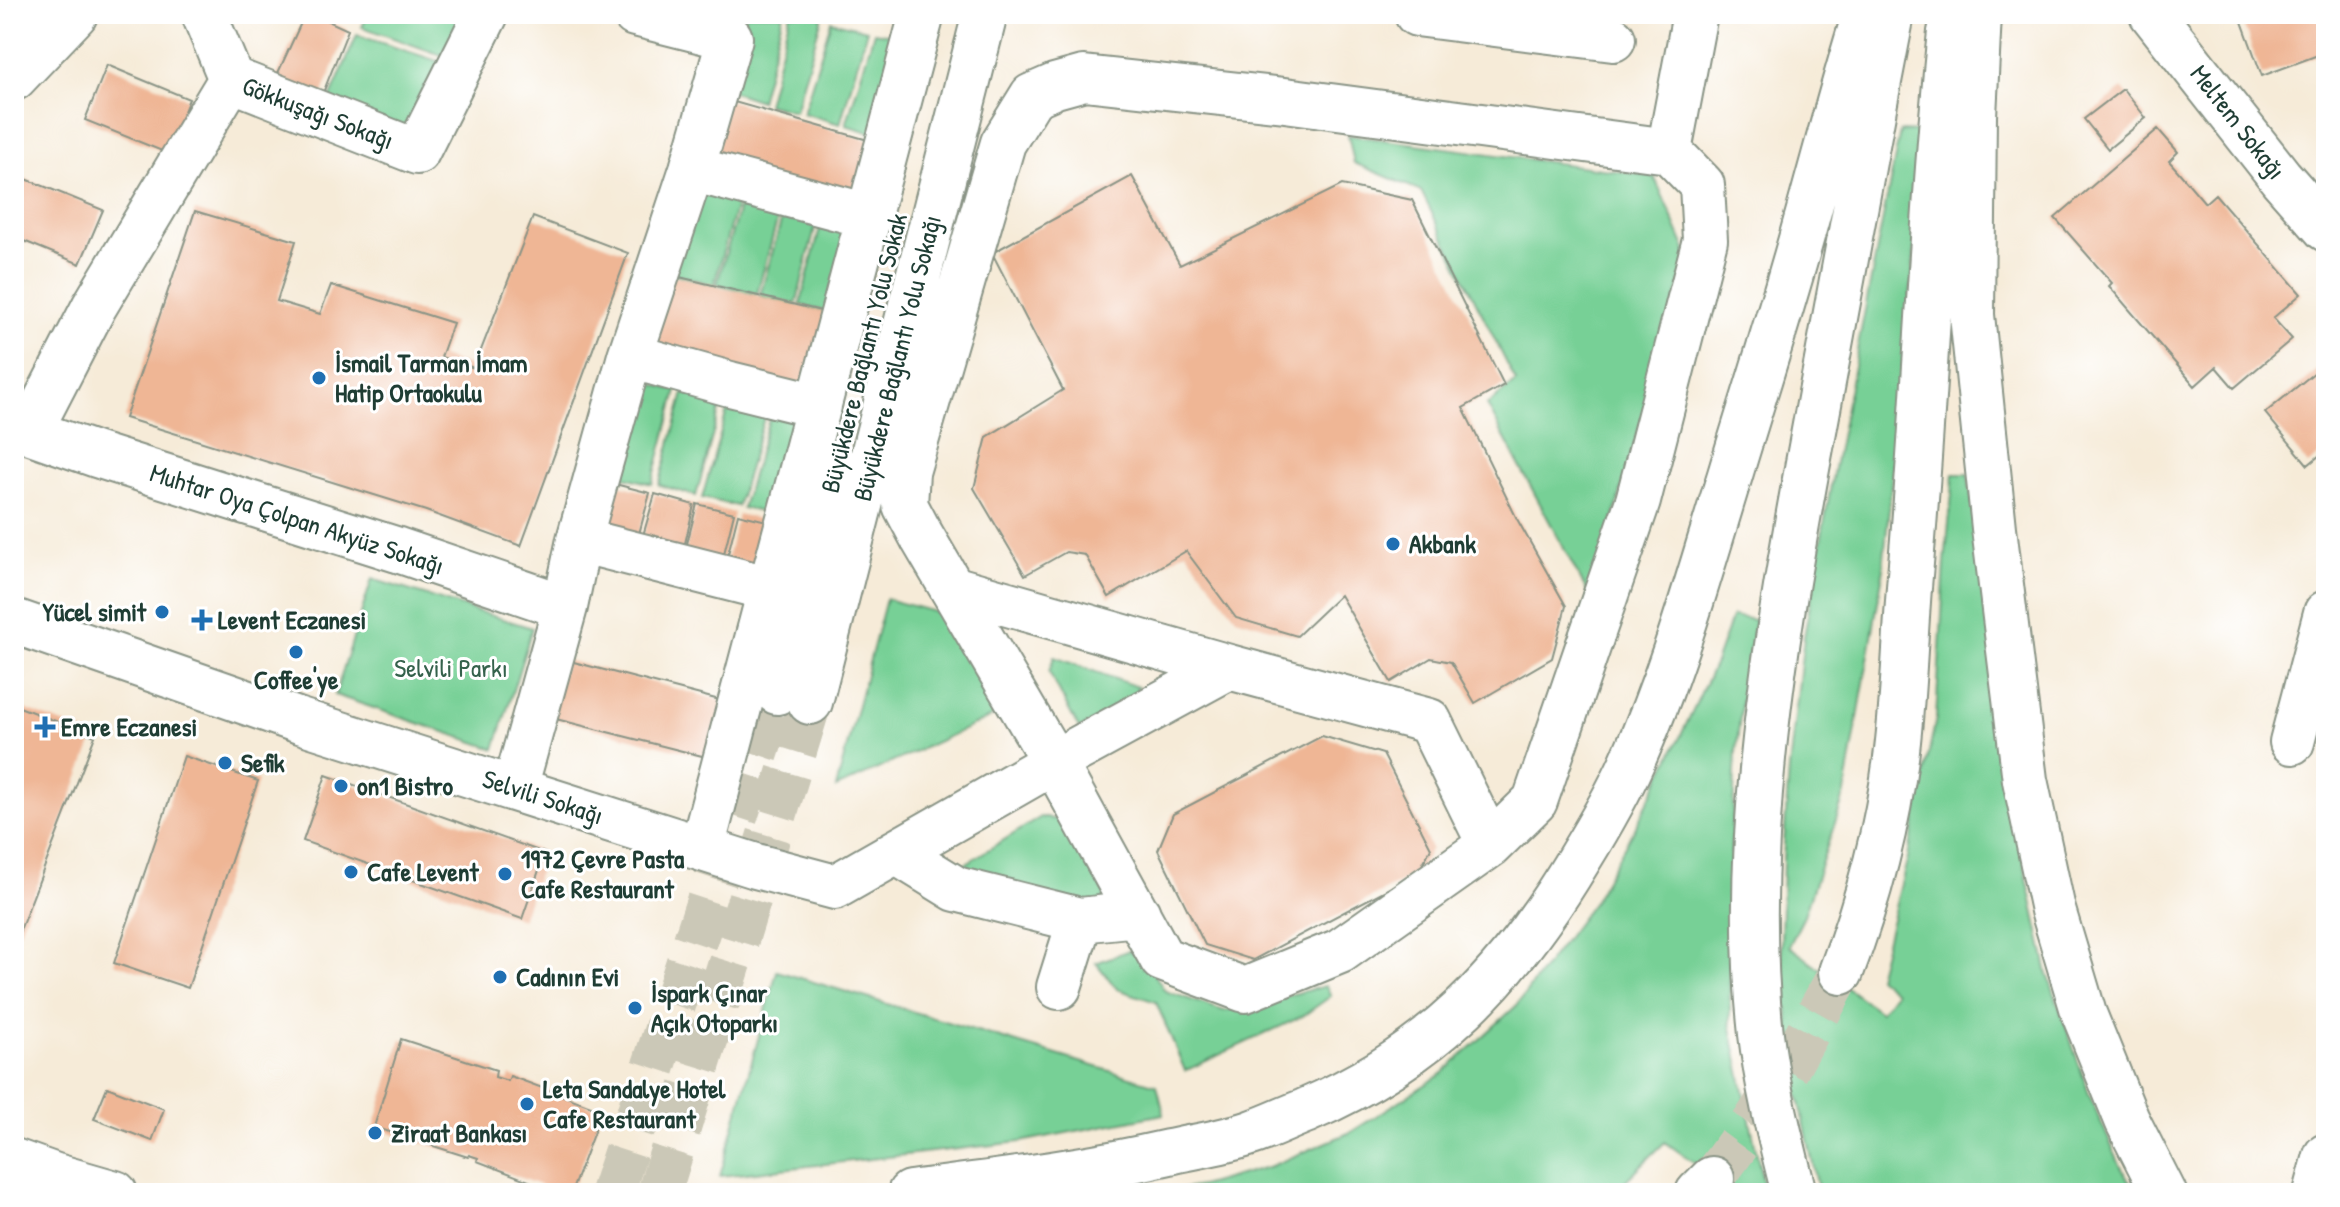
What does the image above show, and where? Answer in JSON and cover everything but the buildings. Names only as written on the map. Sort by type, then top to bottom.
[{"type":"main road","points":[[14,30],[28,14]]},
{"type":"main road","points":[[14,78],[75,14]]},
{"type":"main road","name":"Gökkuşağı Sokağı","points":[[204,14],[231,79],[417,152],[486,14]]},
{"type":"main road","points":[[515,788],[630,356],[692,169],[730,38],[635,14]]},
{"type":"main road","points":[[702,848],[922,14]]},
{"type":"main road","name":"Büyükdere Bağlantı Yolu Sokak","points":[[793,697],[951,14]]},
{"type":"main road","name":"Büyükdere Bağlantı Yolu Sokağı","points":[[793,697],[985,14]]},
{"type":"main road","points":[[1669,151],[1695,14]]},
{"type":"main road","points":[[910,1193],[1056,1175],[1248,1134],[1309,1109],[1374,1076],[1427,1042],[1467,1007],[1511,958],[1553,902],[1595,833],[1631,765],[1660,695],[1796,257],[1865,14]]},
{"type":"main road","points":[[1794,1193],[1761,1034],[1755,886],[1761,788],[1794,536],[1892,14]]},
{"type":"main road","points":[[1841,972],[1876,862],[1897,751],[1941,129],[1952,14]]},
{"type":"main road","points":[[1979,14],[1974,116],[1972,315],[1989,486],[2025,780],[2053,910],[2084,1014],[2127,1120],[2164,1193]]},
{"type":"main road","name":"Meltem Sokağı","points":[[2152,14],[2281,178],[2326,229]]},
{"type":"main road","points":[[1435,15],[1613,39]]},
{"type":"main road","points":[[1084,78],[1285,100],[1669,151],[1702,185],[1705,240],[1638,501],[1535,801],[1490,845],[1340,951],[1245,990],[1162,959],[1054,762],[905,505],[907,472],[1003,143],[1032,96],[1084,78]]},
{"type":"main road","name":"Muhtar Oya Çolpan Akyüz Sokağı","points":[[231,79],[22,428],[565,607]]},
{"type":"main road","points":[[692,169],[868,216]]},
{"type":"main road","points":[[630,356],[819,406]]},
{"type":"main road","points":[[579,540],[771,589]]},
{"type":"main road","points":[[952,588],[1429,721],[1490,845]]},
{"type":"main road","points":[[2292,742],[2326,613]]},
{"type":"main road","name":"Selvili Sokağı","points":[[14,621],[300,721],[756,866],[835,887],[1229,667]]},
{"type":"main road","points":[[896,852],[956,889],[1080,920],[1138,914]]},
{"type":"main road","points":[[1059,987],[1080,920]]},
{"type":"main road","points":[[2316,1193],[2326,1156]]},
{"type":"main road","points":[[14,1161],[115,1193]]},
{"type":"green space","points":[[368,14],[443,14],[462,22],[444,56],[362,27]]},
{"type":"green space","points":[[746,14],[783,14],[760,101],[725,89]]},
{"type":"green space","points":[[790,14],[822,17],[795,111],[767,104]]},
{"type":"green space","points":[[831,21],[867,30],[840,124],[803,113]]},
{"type":"green space","points":[[874,32],[910,38],[881,136],[846,125]]},
{"type":"green space","points":[[357,35],[441,62],[408,137],[326,108]]},
{"type":"green space","points":[[1900,131],[1921,132],[1914,258],[1882,578],[1845,793],[1803,918],[1789,946],[1880,1012],[1895,992],[1877,977],[1908,857],[1936,718],[1945,562],[1954,474],[1968,474],[2025,868],[2048,974],[2090,1097],[2136,1193],[1819,1193],[1794,1074],[1781,947],[1789,769],[1804,637]]},
{"type":"green space","points":[[1348,135],[1654,176],[1688,254],[1591,599],[1487,405],[1516,382],[1421,191],[1354,163]]},
{"type":"green space","points":[[699,182],[739,194],[714,285],[672,273]]},
{"type":"green space","points":[[743,194],[782,203],[757,294],[717,284]]},
{"type":"green space","points":[[786,204],[819,212],[796,305],[760,296]]},
{"type":"green space","points":[[824,213],[862,222],[837,315],[800,305]]},
{"type":"green space","points":[[642,381],[677,391],[652,484],[614,474]]},
{"type":"green space","points":[[684,393],[721,404],[696,496],[659,485]]},
{"type":"green space","points":[[728,407],[765,415],[737,506],[702,498]]},
{"type":"green space","points":[[770,416],[805,423],[779,516],[742,508]]},
{"type":"green space","name":"Selvili Parkı","points":[[372,579],[532,628],[495,749],[335,695]]},
{"type":"green space","points":[[886,599],[954,617],[998,714],[836,788]]},
{"type":"green space","points":[[1732,616],[1755,620],[1736,752],[1729,890],[1730,1023],[1765,1193],[1737,1193],[1665,1142],[1613,1193],[1160,1193],[1201,1186],[1271,1166],[1351,1132],[1442,1074],[1516,1006],[1593,902],[1636,826],[1715,663]]},
{"type":"green space","points":[[1054,657],[1138,687],[1134,700],[1079,729],[1049,672]]},
{"type":"green space","points":[[1041,817],[1066,821],[1105,894],[1098,911],[957,869]]},
{"type":"green space","points":[[1129,950],[1146,961],[1165,991],[1224,1011],[1326,986],[1331,996],[1303,1016],[1185,1071],[1156,1002],[1117,989],[1096,963]]},
{"type":"green space","points":[[777,971],[1157,1085],[1164,1114],[1020,1142],[720,1176]]},
{"type":"tunnel","points":[[612,1193],[777,692]]},
{"type":"tunnel","points":[[659,1193],[810,702]]},
{"type":"tunnel","points":[[1712,1179],[1779,1084],[1841,972]]},
{"type":"place","name":"İsmail Tarman İmam Hatip Ortaokulu","points":[[319,378]]},
{"type":"place","name":"Akbank","points":[[1393,544]]},
{"type":"place","name":"Yücel simit","points":[[162,612]]},
{"type":"place","name":"Levent Eczanesi","points":[[202,620]]},
{"type":"place","name":"Coffee'ye","points":[[296,652]]},
{"type":"place","name":"Emre Eczanesi","points":[[45,727]]},
{"type":"place","name":"Sefik","points":[[225,763]]},
{"type":"place","name":"on1 Bistro","points":[[341,786]]},
{"type":"place","name":"Cafe Levent","points":[[351,872]]},
{"type":"place","name":"1972 Çevre Pasta Cafe Restaurant","points":[[505,874]]},
{"type":"place","name":"Cadının Evi","points":[[500,977]]},
{"type":"place","name":"İspark Çınar Açık Otoparkı","points":[[635,1008]]},
{"type":"place","name":"Leta Sandalye Hotel Cafe Restaurant","points":[[527,1104]]},
{"type":"place","name":"Ziraat Bankası","points":[[375,1133]]}]
